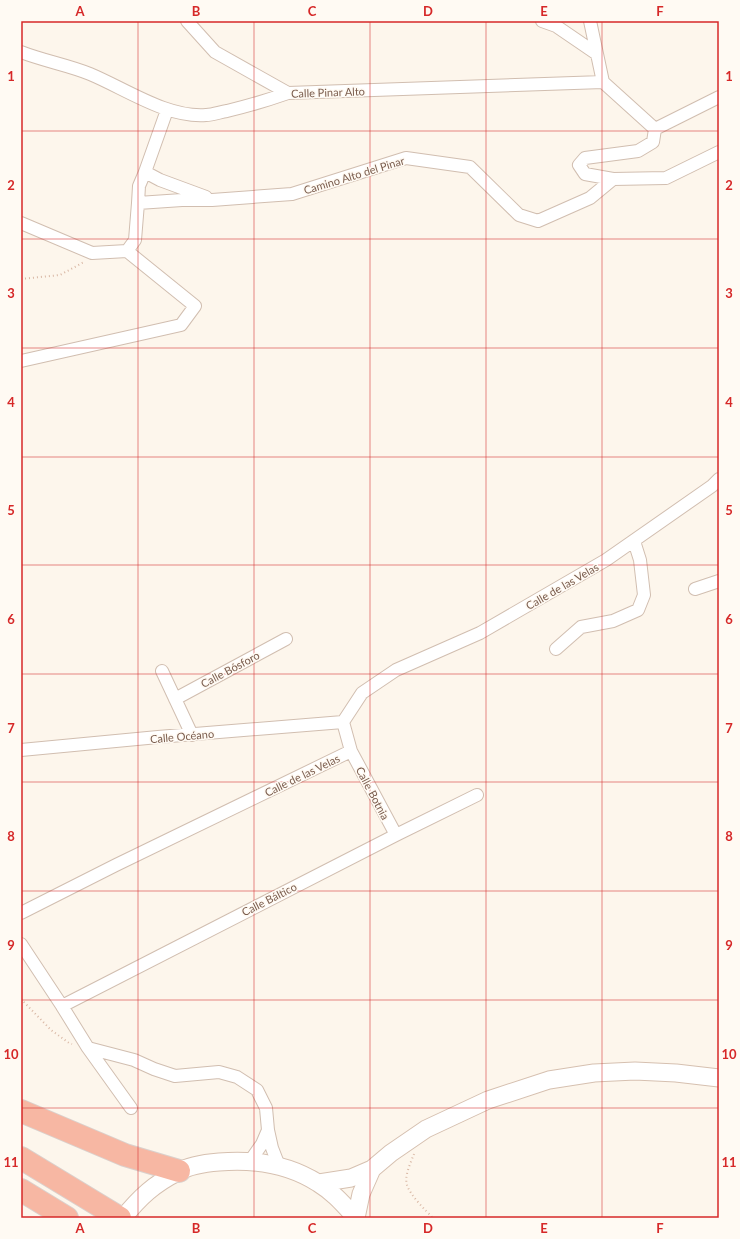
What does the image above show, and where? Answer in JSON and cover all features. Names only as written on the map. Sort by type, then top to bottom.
[{"type":"highway","points":[[21,1111],[125,1155],[180,1171]]},
{"type":"highway","points":[[21,1158],[122,1218]]},
{"type":"highway","points":[[21,1190],[67,1218]]},
{"type":"main road","points":[[318,1183],[351,1178],[372,1169],[391,1153],[426,1129],[488,1100],[557,1079],[594,1072],[635,1071],[676,1073],[719,1078]]},
{"type":"main road","points":[[122,1218],[136,1202],[154,1186],[180,1171],[203,1164],[250,1161],[279,1166],[300,1173],[318,1183],[336,1197],[356,1218]]},
{"type":"main road","points":[[356,1218],[361,1194],[372,1169]]},
{"type":"street","points":[[187,21],[215,52],[288,93]]},
{"type":"street","points":[[542,21],[556,26],[597,54]]},
{"type":"street","points":[[590,21],[603,82],[655,129]]},
{"type":"street","name":"Calle Pinar Alto","points":[[21,52],[90,74],[167,110],[185,114],[206,115],[253,105],[288,93],[603,82]]},
{"type":"street","points":[[655,129],[719,97]]},
{"type":"street","points":[[127,250],[135,240],[139,186],[167,110]]},
{"type":"street","points":[[655,129],[653,142],[638,151],[585,158],[579,165],[585,174],[613,179],[666,178],[719,152]]},
{"type":"street","name":"Camino Alto del Pinar","points":[[138,203],[182,200],[212,200],[292,194],[406,158],[470,167],[520,215],[538,221],[590,198],[613,179]]},
{"type":"street","points":[[145,172],[160,180],[212,200]]},
{"type":"street","points":[[21,223],[92,253],[127,250],[195,306],[182,325],[21,361]]},
{"type":"street","name":"Calle de las Velas","points":[[21,913],[123,861],[351,752],[343,722],[362,693],[396,670],[480,633],[606,560],[712,486],[719,479]]},
{"type":"street","points":[[556,649],[582,628],[613,621],[638,610],[644,595],[640,560],[634,541]]},
{"type":"street","points":[[695,589],[719,581]]},
{"type":"street","name":"Calle Bósforo","points":[[175,699],[286,639]]},
{"type":"street","points":[[162,671],[192,735]]},
{"type":"street","name":"Calle Océano","points":[[21,750],[343,722]]},
{"type":"street","name":"Calle Botnia","points":[[351,752],[396,835]]},
{"type":"street","name":"Calle Báltico","points":[[62,1006],[477,795]]},
{"type":"street","points":[[21,944],[88,1048],[131,1108]]},
{"type":"street","points":[[88,1048],[134,1060],[175,1076],[219,1072],[237,1077],[257,1090],[266,1108],[268,1130],[272,1148],[279,1166]]},
{"type":"street","points":[[250,1161],[262,1144],[268,1130]]},
{"type":"path","points":[[21,279],[60,275],[87,261]]},
{"type":"path","points":[[21,999],[51,1030],[69,1043],[88,1048]]},
{"type":"path","points":[[419,1134],[418,1145],[407,1171],[407,1185],[417,1201],[433,1218]]}]
